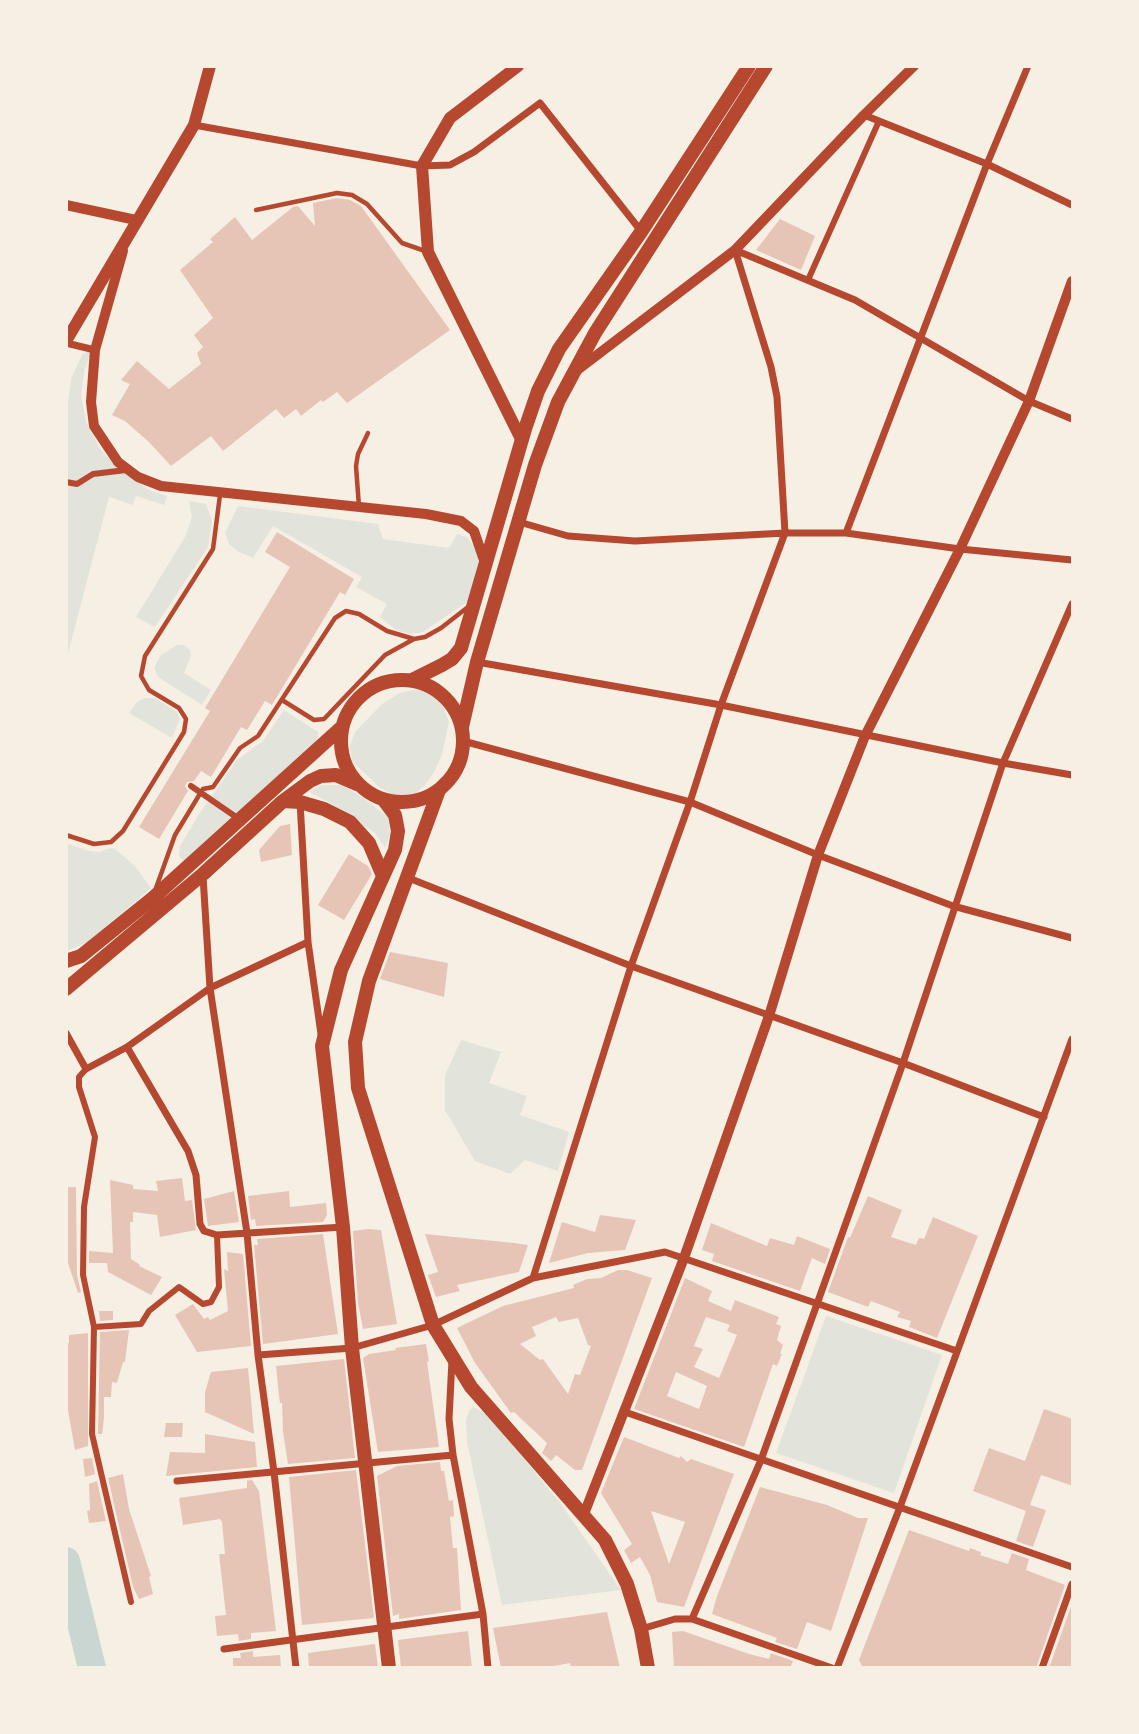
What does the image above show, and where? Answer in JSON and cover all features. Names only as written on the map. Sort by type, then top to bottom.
[{"type":"main road","points":[[66,342],[194,125],[210,66]]},
{"type":"main road","points":[[518,66],[450,118],[422,166],[428,252],[522,441]]},
{"type":"main road","points":[[412,680],[452,659],[461,648],[538,391],[559,349],[641,232],[749,66]]},
{"type":"main road","points":[[648,1668],[641,1629],[627,1584],[605,1540],[471,1387],[433,1325],[358,1088],[355,1042],[369,981],[406,877],[439,790],[449,780],[459,762],[477,662],[535,465],[558,402],[571,374],[602,322],[766,66]]},
{"type":"main road","points":[[359,785],[345,764],[342,727],[349,710],[360,696],[376,685],[393,680],[412,680],[429,685],[444,696],[455,710],[463,734]]},
{"type":"main road","points":[[66,961],[81,956],[153,898],[342,727]]},
{"type":"main road","points":[[66,989],[202,874],[282,801],[310,781],[321,776],[336,775],[383,799],[401,802],[419,800],[435,792],[449,780]]},
{"type":"main road","points":[[383,799],[395,815],[398,831],[395,850],[341,970],[322,1046],[343,1227],[352,1348],[389,1668]]},
{"type":"main road","points":[[282,801],[300,802],[324,809],[350,822],[369,843],[383,876]]},
{"type":"street","points":[[571,374],[735,250],[914,66]]},
{"type":"street","points":[[846,533],[987,164],[1028,66]]},
{"type":"street","points":[[194,125],[422,166],[450,164],[474,152],[540,103],[641,232]]},
{"type":"street","points":[[864,115],[987,164],[1073,205]]},
{"type":"street","points":[[808,280],[879,121]]},
{"type":"street","points":[[66,205],[136,220]]},
{"type":"street","points":[[129,232],[95,350],[91,402],[94,426],[118,462],[160,486],[426,513],[461,521],[474,531],[485,564]]},
{"type":"street","points":[[735,250],[855,300],[1029,401],[1073,419]]},
{"type":"street","points":[[533,1278],[631,966],[691,802],[721,705],[785,533],[777,397],[771,367],[735,250]]},
{"type":"street","points":[[584,1514],[684,1258],[769,1016],[818,855],[864,736],[960,549],[1029,401],[1073,281]]},
{"type":"street","points":[[66,342],[95,350]]},
{"type":"street","points":[[66,482],[77,484],[93,474],[128,470]]},
{"type":"street","points":[[519,522],[568,536],[635,541],[785,533],[846,533],[960,549],[1073,560]]},
{"type":"street","points":[[692,1619],[761,1460],[903,1063],[953,906],[1003,763],[1073,604]]},
{"type":"street","points":[[477,662],[721,705],[864,736],[1073,775]]},
{"type":"street","points":[[463,734],[691,802],[818,855],[953,906],[1073,938]]},
{"type":"street","points":[[191,786],[240,819]]},
{"type":"street","points":[[300,802],[308,942],[322,1046]]},
{"type":"street","points":[[202,874],[210,988],[247,1233],[258,1355],[296,1668]]},
{"type":"street","points":[[406,877],[631,966],[903,1063],[1044,1117]]},
{"type":"street","points":[[131,1602],[92,1434],[94,1327],[83,1275],[84,1207],[95,1137],[79,1087],[79,1077],[86,1069],[127,1046],[210,988],[308,942]]},
{"type":"street","points":[[66,1033],[86,1069]]},
{"type":"street","points":[[641,1629],[676,1619],[692,1619],[835,1668],[900,1507],[1073,1039]]},
{"type":"street","points":[[127,1046],[188,1151],[196,1175],[200,1224],[204,1231],[217,1235],[343,1227]]},
{"type":"street","points":[[94,1327],[141,1324],[149,1311],[179,1287],[203,1304],[211,1302],[219,1287],[217,1235]]},
{"type":"street","points":[[258,1355],[352,1348],[433,1325],[533,1278],[665,1252],[957,1351]]},
{"type":"street","points":[[452,1356],[449,1419],[453,1455],[483,1614],[488,1668]]},
{"type":"street","points":[[625,1412],[1073,1567]]},
{"type":"street","points":[[177,1481],[453,1455]]},
{"type":"street","points":[[1042,1668],[1073,1584]]},
{"type":"street","points":[[224,1649],[483,1614]]},
{"type":"lane","points":[[256,210],[337,193],[352,195],[367,204],[402,243],[428,252]]},
{"type":"lane","points":[[359,508],[356,466],[358,454],[368,433]]},
{"type":"lane","points":[[66,835],[94,844],[111,842],[122,831],[184,732],[186,719],[179,708],[149,690],[141,676],[145,656],[213,550],[220,492]]},
{"type":"lane","points":[[282,699],[314,720],[324,719],[385,655],[441,628],[477,599]]},
{"type":"lane","points":[[153,898],[176,835],[201,792],[213,787],[240,748],[258,736],[335,618],[346,611],[359,614],[387,631],[414,639]]},
{"type":"shaded area","points":[[93,347],[85,368],[81,395],[86,422],[100,449],[113,463],[149,490],[167,496],[164,505],[136,496],[133,505],[109,497],[67,657],[67,412],[71,379],[82,355]]},
{"type":"shaded area","points":[[189,501],[206,504],[212,521],[208,547],[155,627],[136,617],[185,537],[192,517]]},
{"type":"shaded area","points":[[238,506],[378,524],[383,539],[449,548],[457,534],[467,537],[477,551],[479,564],[470,600],[423,632],[410,634],[396,630],[380,617],[387,604],[356,587],[362,577],[273,526],[253,558],[239,552],[229,544],[225,533]]},
{"type":"shaded area","points":[[177,645],[184,645],[190,650],[191,656],[184,673],[211,690],[202,705],[158,677],[154,668],[160,656]]},
{"type":"shaded area","points":[[426,691],[436,698],[449,722],[442,755],[433,774],[411,797],[397,798],[379,787],[352,761],[350,745],[355,732],[382,704],[400,693]]},
{"type":"shaded area","points":[[145,698],[155,698],[177,712],[180,719],[172,738],[129,713],[137,702]]},
{"type":"shaded area","points":[[284,710],[318,732],[318,741],[184,861],[179,856],[180,846],[201,811],[238,759],[263,741]]},
{"type":"shaded area","points":[[322,785],[342,785],[388,817],[390,835],[385,848],[375,833],[309,792]]},
{"type":"shaded area","points":[[66,843],[89,851],[115,849],[135,866],[151,888],[88,942],[67,951]]},
{"type":"shaded area","points":[[461,1040],[501,1052],[489,1083],[527,1096],[520,1115],[569,1132],[558,1171],[525,1160],[510,1174],[475,1161],[445,1110],[445,1075]]},
{"type":"shaded area","points":[[826,1316],[942,1355],[894,1493],[776,1453]]},
{"type":"shaded area","points":[[473,1407],[487,1414],[561,1504],[621,1590],[502,1605],[467,1442],[466,1420]]},
{"type":"building","points":[[337,198],[350,200],[361,206],[450,330],[347,403],[337,392],[323,402],[321,400],[301,416],[296,409],[284,418],[276,409],[223,451],[211,436],[171,466],[125,421],[112,415],[130,384],[121,380],[137,361],[169,389],[201,364],[197,353],[203,347],[194,335],[213,318],[180,270],[213,242],[210,239],[235,217],[252,240],[293,207],[298,206],[315,226],[313,203]]},
{"type":"building","points":[[780,219],[815,236],[801,270],[756,250]]},
{"type":"building","points":[[277,532],[354,579],[345,595],[340,592],[272,705],[265,701],[247,730],[241,727],[211,777],[201,771],[194,781],[187,782],[185,786],[188,791],[159,839],[139,827],[210,711],[205,708],[290,567],[265,552]]},
{"type":"building","points":[[290,824],[292,855],[261,862],[259,850],[280,826]]},
{"type":"building","points":[[349,854],[368,866],[372,874],[344,920],[318,905]]},
{"type":"building","points":[[390,952],[448,963],[444,997],[380,979]]},
{"type":"building","points":[[182,1178],[185,1201],[192,1200],[196,1230],[160,1237],[157,1215],[133,1212],[133,1222],[130,1222],[131,1259],[162,1277],[151,1295],[108,1272],[107,1263],[89,1263],[89,1251],[113,1253],[110,1180],[133,1185],[133,1189],[158,1191],[156,1181]]},
{"type":"building","points":[[66,1187],[76,1187],[77,1275],[81,1292],[78,1293],[66,1257]]},
{"type":"building","points":[[234,1191],[239,1222],[208,1226],[204,1199]]},
{"type":"building","points":[[289,1191],[290,1207],[326,1203],[327,1215],[323,1222],[256,1226],[255,1219],[251,1220],[248,1196]]},
{"type":"building","points":[[868,1196],[902,1210],[891,1237],[916,1245],[919,1238],[924,1239],[933,1217],[978,1236],[937,1338],[909,1327],[911,1321],[897,1317],[900,1312],[871,1301],[868,1307],[828,1292],[848,1237],[850,1238]]},
{"type":"building","points":[[600,1215],[636,1220],[625,1250],[588,1253],[549,1263],[562,1222],[595,1232]]},
{"type":"building","points":[[711,1223],[767,1246],[770,1238],[794,1245],[797,1236],[830,1249],[825,1264],[812,1258],[800,1291],[712,1261],[714,1254],[702,1250]]},
{"type":"building","points":[[381,1230],[397,1324],[363,1329],[358,1303],[353,1231]]},
{"type":"building","points":[[323,1234],[338,1334],[263,1344],[254,1245],[258,1245],[257,1239]]},
{"type":"building","points":[[425,1234],[528,1245],[519,1272],[457,1285],[460,1291],[436,1297],[428,1275],[438,1272]]},
{"type":"building","points":[[227,1252],[243,1254],[251,1346],[197,1352],[175,1315],[193,1304],[204,1319],[208,1317],[210,1320],[228,1311],[224,1269],[228,1271]]},
{"type":"building","points":[[618,1270],[627,1270],[652,1278],[582,1470],[575,1470],[556,1455],[551,1461],[542,1453],[547,1443],[514,1412],[511,1413],[475,1363],[457,1328],[503,1306],[574,1288],[573,1285],[587,1279],[601,1278]],"holes":[[[556,1317],[559,1322],[578,1318],[588,1345],[591,1346],[580,1375],[575,1374],[568,1394],[543,1359],[540,1360],[520,1344],[536,1336],[532,1327]]]},
{"type":"building","points":[[685,1278],[712,1291],[708,1301],[731,1311],[735,1300],[779,1317],[776,1324],[781,1326],[777,1340],[783,1345],[782,1354],[777,1366],[773,1364],[744,1447],[634,1409]],"holes":[[[706,1317],[730,1325],[727,1331],[737,1335],[719,1378],[694,1367],[703,1349],[694,1346]],[[676,1372],[707,1386],[699,1409],[667,1396]]]},
{"type":"building","points":[[99,1311],[113,1311],[113,1320],[100,1321]]},
{"type":"building","points":[[129,1330],[125,1362],[117,1383],[112,1382],[111,1397],[104,1397],[102,1434],[98,1434],[100,1332]]},
{"type":"building","points":[[88,1333],[88,1446],[75,1450],[67,1405],[67,1343],[69,1335]]},
{"type":"building","points":[[426,1344],[439,1447],[378,1452],[363,1358],[369,1354],[396,1350],[395,1348]]},
{"type":"building","points":[[344,1359],[355,1458],[288,1464],[276,1366]]},
{"type":"building","points":[[248,1368],[254,1434],[205,1412],[205,1392],[211,1372]]},
{"type":"building","points":[[1044,1409],[1073,1419],[1073,1486],[1041,1475],[1030,1505],[1046,1510],[1033,1547],[1016,1541],[1026,1511],[973,1491],[989,1448],[1025,1461]]},
{"type":"building","points":[[166,1423],[183,1423],[182,1437],[164,1437]]},
{"type":"building","points":[[205,1434],[255,1442],[257,1467],[166,1476],[170,1452],[205,1453]]},
{"type":"building","points":[[624,1437],[679,1458],[681,1456],[687,1462],[691,1459],[734,1474],[684,1607],[657,1602],[650,1575],[640,1557],[631,1563],[624,1550],[632,1544],[601,1493]],"holes":[[[651,1511],[685,1522],[669,1564]]]},
{"type":"building","points":[[92,1458],[95,1474],[85,1477],[83,1459]]},
{"type":"building","points":[[440,1462],[449,1501],[453,1500],[454,1516],[450,1517],[453,1548],[457,1548],[461,1610],[399,1619],[399,1614],[393,1616],[377,1476],[397,1466]]},
{"type":"building","points":[[356,1470],[374,1618],[302,1625],[289,1477]]},
{"type":"building","points":[[123,1474],[129,1509],[151,1576],[153,1594],[139,1599],[133,1587],[108,1478]]},
{"type":"building","points":[[252,1480],[259,1491],[276,1631],[251,1633],[251,1639],[239,1641],[238,1634],[217,1636],[215,1616],[226,1615],[219,1554],[225,1554],[222,1522],[220,1519],[183,1525],[179,1498],[247,1488],[245,1481]]},
{"type":"building","points":[[97,1481],[106,1521],[89,1523],[89,1484]]},
{"type":"building","points":[[760,1487],[827,1505],[858,1518],[868,1518],[831,1631],[807,1622],[797,1649],[775,1642],[777,1638],[712,1614]]},
{"type":"building","points":[[909,1530],[969,1551],[970,1548],[981,1552],[980,1555],[1008,1564],[1012,1553],[1029,1559],[1026,1570],[1065,1585],[1036,1668],[862,1666],[859,1660]]},
{"type":"building","points":[[1073,1601],[1073,1668],[1049,1668]]},
{"type":"building","points":[[607,1612],[620,1668],[571,1668],[570,1663],[544,1668],[501,1668],[493,1628]]},
{"type":"building","points":[[468,1631],[472,1668],[401,1668],[398,1640]]},
{"type":"building","points":[[683,1631],[749,1654],[769,1659],[771,1653],[793,1661],[790,1668],[674,1668],[672,1632]]},
{"type":"building","points":[[375,1644],[378,1668],[309,1668],[308,1653]]},
{"type":"building","points":[[253,1651],[253,1657],[280,1655],[281,1668],[233,1668],[233,1658],[241,1658],[240,1653]]},
{"type":"waterway","points":[[66,1561],[92,1668]]}]
